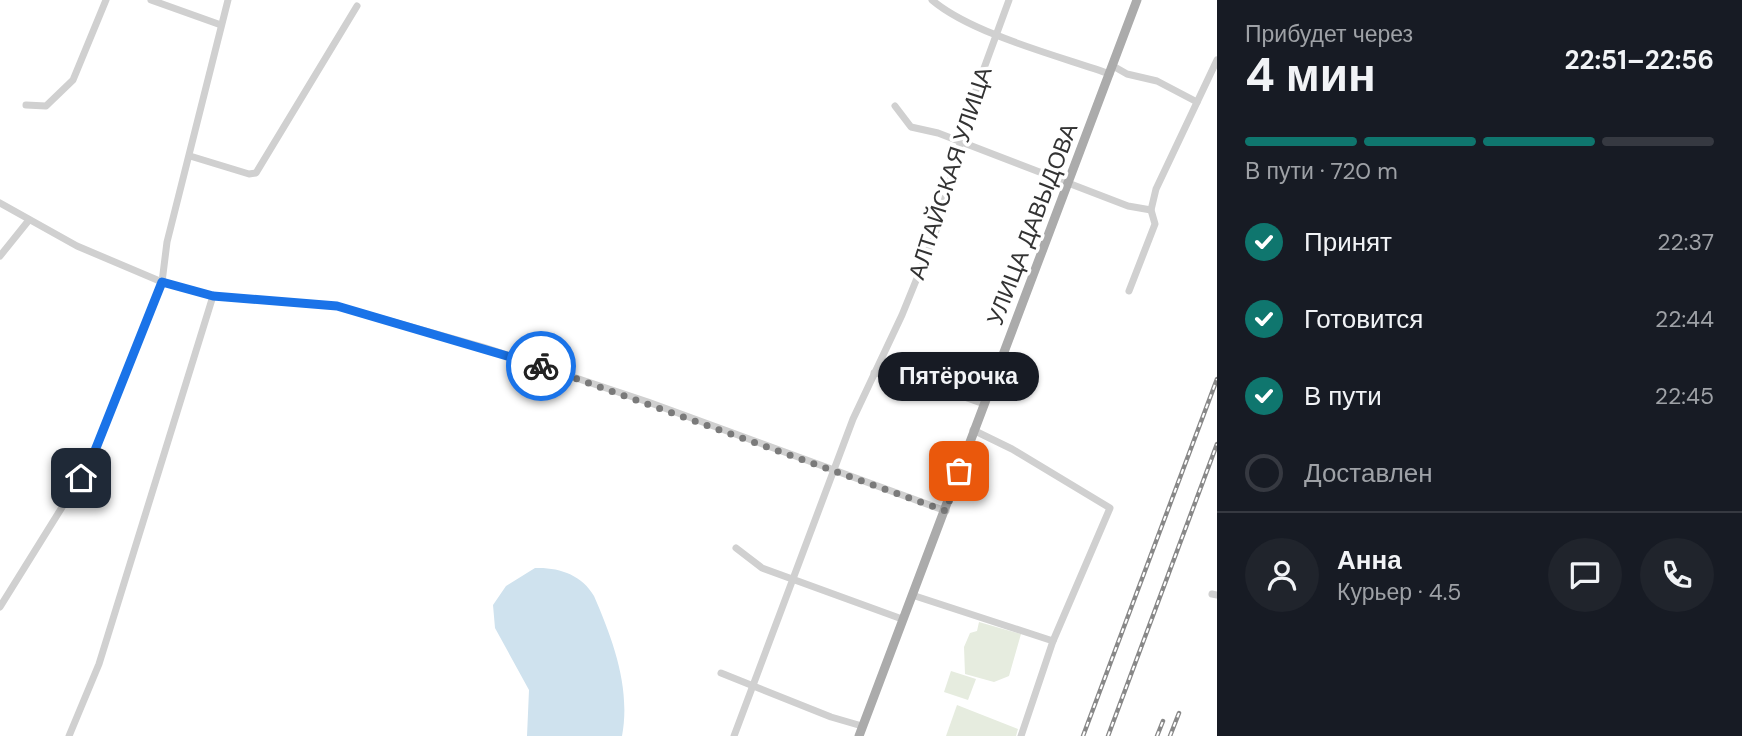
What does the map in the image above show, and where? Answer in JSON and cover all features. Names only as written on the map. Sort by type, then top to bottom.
[{"type":"main road","name":"УЛИЦА ДАВЫДОВА","points":[[860,731],[946,511],[973,430],[1137,0]]},
{"type":"street","points":[[26,105],[46,106],[74,80],[106,0]]},
{"type":"street","points":[[151,0],[220,24]]},
{"type":"street","points":[[0,607],[92,458],[162,282],[167,242],[228,0]]},
{"type":"street","points":[[932,0],[944,10],[997,33],[1111,70],[1157,81],[1197,102]]},
{"type":"street","name":"АЛТАЙСКАЯ УЛИЦА","points":[[734,736],[835,470],[934,234],[972,101],[1009,0]]},
{"type":"street","points":[[190,156],[249,174],[256,173],[360,2]]},
{"type":"street","points":[[1129,291],[1155,224],[1151,210],[1156,189],[1217,60]]},
{"type":"street","points":[[895,106],[911,127],[962,142],[1128,206],[1151,210]]},
{"type":"street","points":[[0,203],[77,246],[162,282],[213,296],[337,306],[483,347],[946,511]]},
{"type":"street","points":[[0,256],[29,220]]},
{"type":"street","points":[[69,736],[99,664],[213,296]]},
{"type":"street","points":[[874,373],[906,376],[984,404]]},
{"type":"street","points":[[973,430],[1012,449],[1110,508],[1054,641],[1021,736]]},
{"type":"street","points":[[736,548],[762,568],[902,619]]},
{"type":"street","points":[[912,595],[1054,641]]},
{"type":"street","points":[[721,673],[860,731]]},
{"type":"shaded area","points":[[979,622],[1021,634],[1009,676],[994,682],[965,674],[964,647],[970,633],[977,631]]},
{"type":"shaded area","points":[[951,671],[976,679],[968,700],[944,692]]},
{"type":"shaded area","points":[[957,705],[1018,729],[1016,736],[946,736]]},
{"type":"water","points":[[535,568],[553,569],[569,574],[583,583],[594,596],[614,647],[622,682],[622,736],[527,736],[529,690],[495,628],[493,605],[506,586]]},
{"type":"railway","points":[[1083,736],[1217,379]]},
{"type":"railway","points":[[1108,736],[1217,444]]},
{"type":"railway","points":[[1170,736],[1179,713]]},
{"type":"railway","points":[[1157,736],[1163,721]]},
{"type":"way so far","points":[[541,366],[648,402],[946,511],[959,471]]},
{"type":"place","name":"Пятёрочка","points":[[959,471]]},
{"type":"route","points":[[81,478],[92,458],[162,282],[213,296],[337,306],[541,366]]}]
